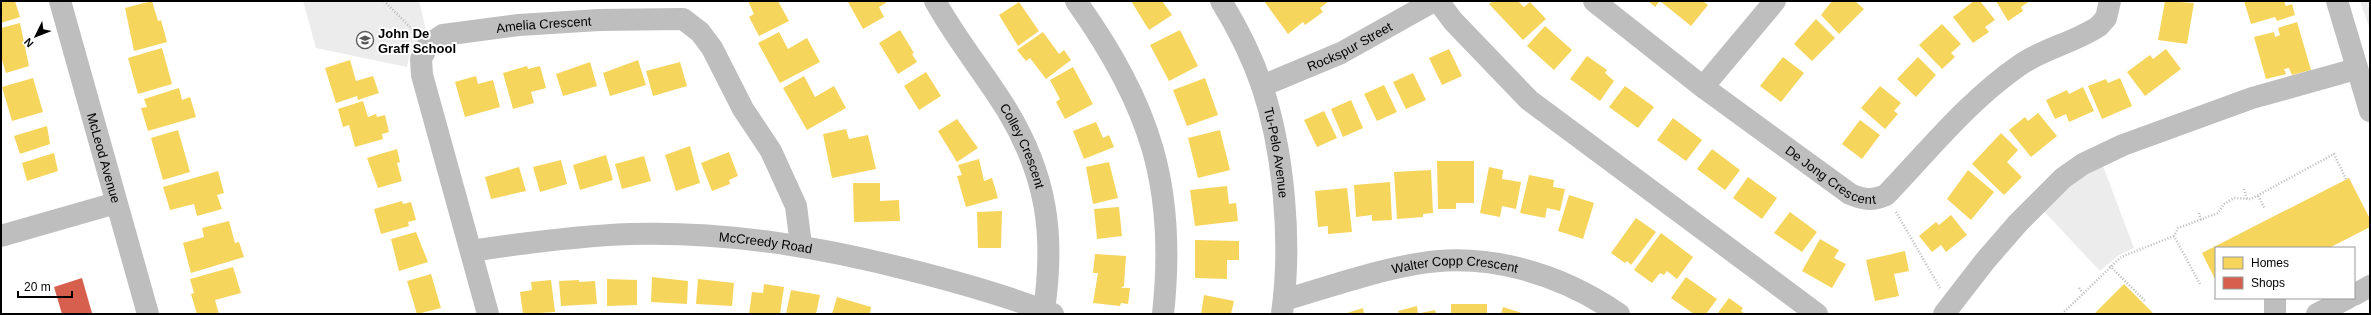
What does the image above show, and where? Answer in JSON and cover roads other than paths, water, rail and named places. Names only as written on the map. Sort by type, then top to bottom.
[{"type":"street","name":"McLeod Avenue","points":[[60,1],[148,314]]},
{"type":"street","name":"Colley Crescent","points":[[935,1],[949,26],[1006,109],[1022,137],[1040,182],[1049,230],[1050,273],[1048,312]]},
{"type":"street","points":[[1076,1],[1105,41],[1126,78],[1149,131],[1161,181],[1167,228],[1168,270],[1163,314]]},
{"type":"street","name":"Tu-Pelo Avenue","points":[[1221,1],[1244,44],[1262,86],[1276,144],[1286,214],[1283,307]]},
{"type":"street","name":"Rockspur Street","points":[[1262,86],[1341,53],[1434,1]]},
{"type":"street","points":[[1438,1],[1453,21],[1529,100],[1817,314]]},
{"type":"street","name":"De Jong Crescent","points":[[1594,1],[1703,87],[1850,194],[1863,200],[1876,200],[1886,195],[1968,108],[1994,84],[2021,64],[2099,26],[2106,18],[2110,1]]},
{"type":"street","points":[[1703,87],[1775,1]]},
{"type":"street","points":[[2337,1],[2356,69],[2370,110]]},
{"type":"street","name":"Amelia Crescent","points":[[471,251],[422,75],[421,59],[428,46],[443,35],[519,25],[599,20],[683,19],[700,32],[712,48],[743,109],[771,151],[796,206],[801,245]]},
{"type":"street","points":[[1948,309],[1985,261],[2037,203],[2063,178],[2083,164],[2116,147],[2252,98],[2356,69]]},
{"type":"street","points":[[1,236],[116,203]]},
{"type":"street","name":"McCreedy Road","points":[[471,251],[550,240],[631,234],[696,235],[801,245],[850,254],[959,282],[1048,312]]},
{"type":"street","points":[[471,251],[488,314]]},
{"type":"street","name":"Walter Copp Crescent","points":[[1283,307],[1391,269],[1430,262],[1469,261],[1529,271],[1563,282],[1599,300],[1619,314]]},
{"type":"street","points":[[2275,314],[2276,299]]},
{"type":"street","points":[[2317,314],[2343,299]]},
{"type":"place","name":"John De Graff School","points":[[365,40]]}]
